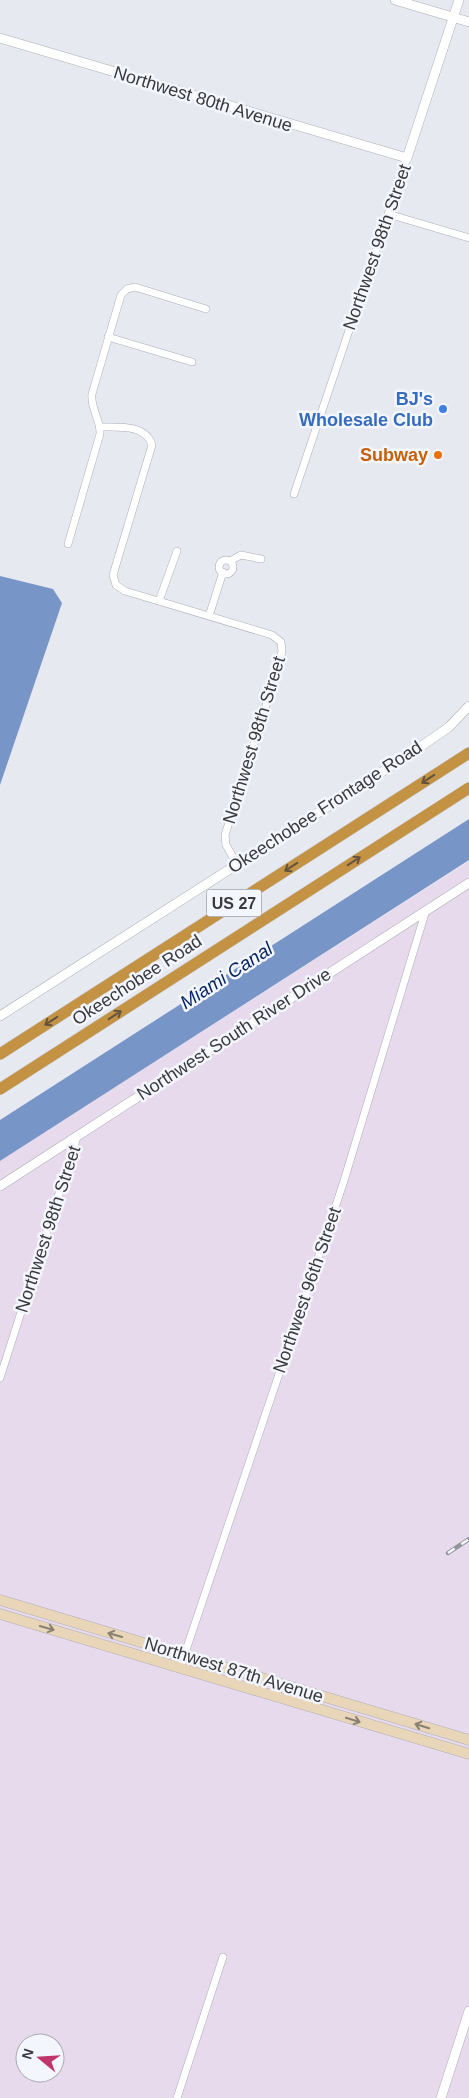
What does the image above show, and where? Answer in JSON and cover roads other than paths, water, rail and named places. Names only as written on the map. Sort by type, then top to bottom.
[{"type":"highway","name":"Okeechobee Road","points":[[0,1054],[469,753]]},
{"type":"highway","name":"Okeechobee Road","points":[[0,1089],[469,787]]},
{"type":"main road","name":"Northwest 87th Avenue","points":[[0,1600],[469,1740]]},
{"type":"main road","name":"Northwest 87th Avenue","points":[[0,1614],[469,1754]]},
{"type":"street","points":[[394,0],[469,22]]},
{"type":"street","name":"Northwest 98th Street","points":[[294,494],[459,0]]},
{"type":"street","name":"Northwest 80th Avenue","points":[[0,38],[407,158]]},
{"type":"street","points":[[388,214],[469,238]]},
{"type":"street","points":[[68,544],[100,434],[100,427],[91,398],[119,299],[127,289],[132,287],[206,308]]},
{"type":"street","points":[[108,337],[192,362]]},
{"type":"street","points":[[100,427],[135,430],[146,435],[152,445],[112,575],[113,581],[125,590],[209,616],[222,572],[220,564],[225,560],[230,561],[238,555],[260,559]]},
{"type":"street","points":[[159,601],[178,552]]},
{"type":"street","name":"Northwest 98th Street","points":[[209,616],[272,634],[281,642],[282,651],[279,664],[225,835],[226,845],[237,864]]},
{"type":"street","name":"Okeechobee Frontage Road","points":[[0,1016],[448,728],[469,706]]},
{"type":"street","name":"Northwest South River Drive","points":[[0,1186],[469,883]]},
{"type":"street","name":"Northwest 96th Street","points":[[180,1668],[343,1184],[426,910]]},
{"type":"street","name":"Northwest 98th Street","points":[[0,1378],[77,1137]]},
{"type":"street","points":[[177,2098],[223,1957]]},
{"type":"street","points":[[441,2098],[469,2011]]},
{"type":"water","points":[[0,576],[53,589],[62,603],[0,785]]},
{"type":"water","name":"Miami Canal","points":[[469,819],[469,860],[0,1161],[0,1120]]},
{"type":"railway","points":[[448,1553],[469,1539]]},
{"type":"place","name":"BJ's Wholesale Club","points":[[443,409]]},
{"type":"place","name":"Subway","points":[[438,455]]}]
